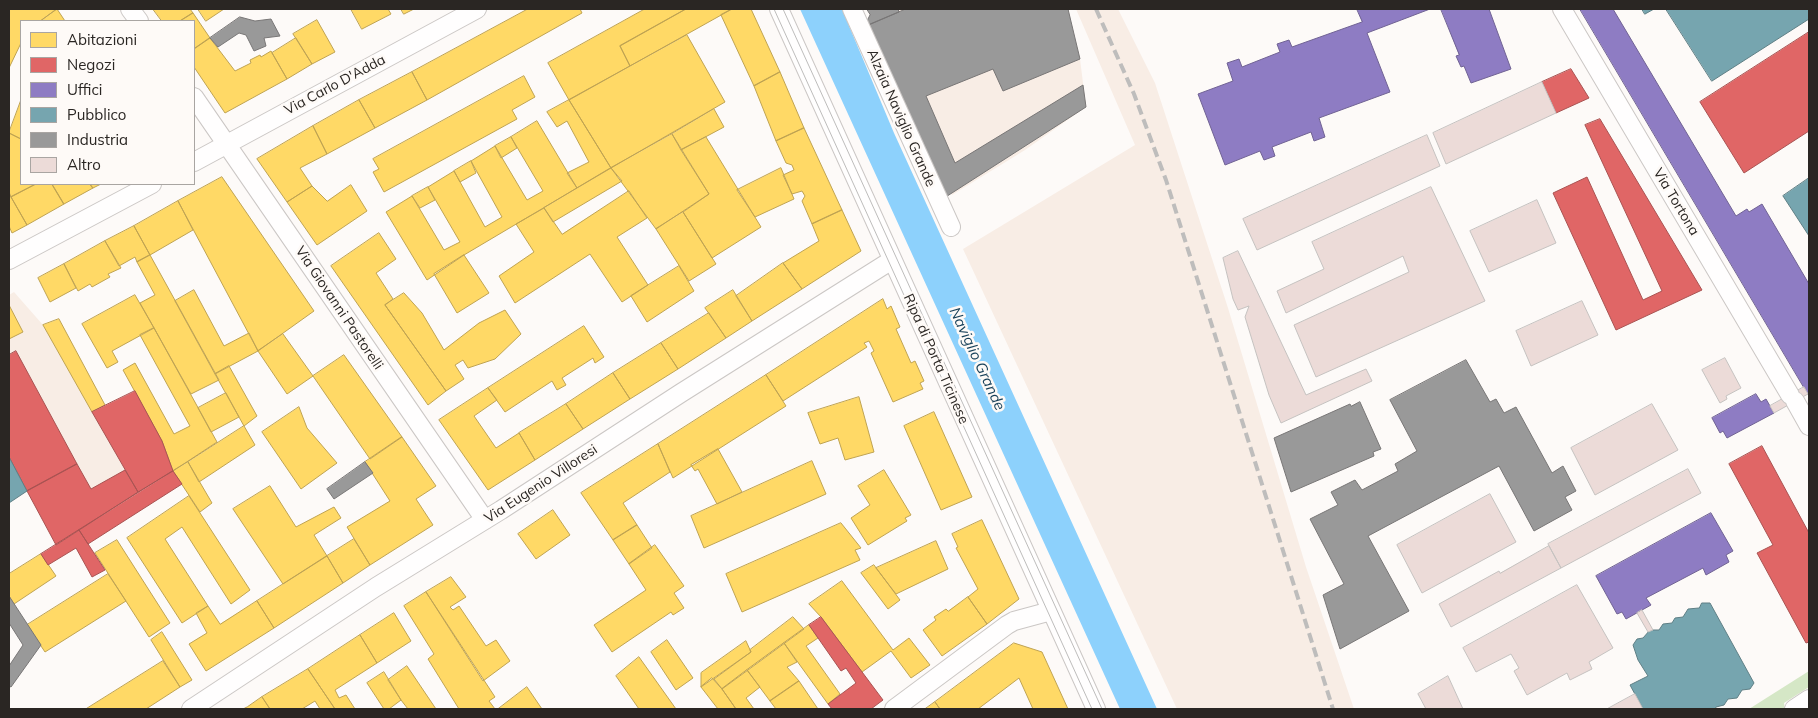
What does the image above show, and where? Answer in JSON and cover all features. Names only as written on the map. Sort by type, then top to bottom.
[{"type":"street","points":[[130,9],[138,20]]},
{"type":"street","name":"Via Carlo D'Adda","points":[[195,161],[450,15],[477,9]]},
{"type":"street","name":"Ripa di Porta Ticinese","points":[[778,9],[1096,709]]},
{"type":"street","name":"Alzaia Naviglio Grande","points":[[852,9],[951,227]]},
{"type":"street","name":"Via Tortona","points":[[1562,9],[1809,426]]},
{"type":"street","name":"Via Giovanni Pastorelli","points":[[195,97],[485,520]]},
{"type":"street","points":[[9,260],[150,185]]},
{"type":"street","name":"Via Eugenio Villoresi","points":[[191,709],[376,587],[485,520],[892,260]]},
{"type":"street","points":[[894,709],[1007,625],[1014,621],[1051,611]]},
{"type":"street","points":[[1794,709],[1809,699]]},
{"type":"shaded area","points":[[869,9],[1068,9],[1080,59],[1086,107],[1025,150],[952,195]]},
{"type":"shaded area","points":[[1076,9],[1118,9],[1155,83],[1228,308],[1306,567],[1354,709],[1177,709],[963,249],[1135,145]]},
{"type":"shaded area","points":[[14,292],[43,325],[138,492],[56,545],[9,457],[9,295]]},
{"type":"green space","points":[[1809,671],[1809,687],[1784,703],[1785,709],[1749,709]]},
{"type":"water","name":"Naviglio Grande","points":[[800,9],[842,9],[894,133],[1157,709],[1120,709]]},
{"type":"building: Abitazioni","points":[[9,9],[57,9],[41,20],[20,20],[20,45],[9,68]]},
{"type":"building: Abitazioni","points":[[57,9],[64,20],[42,20]]},
{"type":"building: Abitazioni","points":[[153,9],[190,9],[193,13],[182,20],[161,20]]},
{"type":"building: Abitazioni","points":[[198,9],[224,9],[206,21]]},
{"type":"building: Abitazioni","points":[[351,9],[388,9],[391,14],[362,29]]},
{"type":"building: Abitazioni","points":[[401,9],[414,9],[404,14]]},
{"type":"building: Abitazioni","points":[[528,9],[580,9],[582,13],[427,100],[412,72]]},
{"type":"building: Abitazioni","points":[[645,9],[686,9],[620,46],[630,66],[569,100],[548,63]]},
{"type":"building: Abitazioni","points":[[686,9],[732,9],[630,66],[620,46]]},
{"type":"building: Abitazioni","points":[[732,9],[751,9],[780,72],[754,86],[721,15]]},
{"type":"building: Abitazioni","points":[[193,13],[210,38],[195,48],[195,20],[182,20]]},
{"type":"building: Abitazioni","points":[[317,20],[335,52],[312,64],[293,34]]},
{"type":"building: Abitazioni","points":[[687,35],[725,102],[611,168],[569,100]]},
{"type":"building: Abitazioni","points":[[210,38],[235,71],[251,63],[250,60],[260,55],[261,57],[271,51],[287,79],[225,113],[195,68],[195,48]]},
{"type":"building: Abitazioni","points":[[296,38],[312,64],[287,79],[272,53]]},
{"type":"building: Abitazioni","points":[[412,72],[427,100],[375,128],[359,100]]},
{"type":"building: Abitazioni","points":[[780,72],[804,128],[776,141],[754,86]]},
{"type":"building: Abitazioni","points":[[524,76],[535,97],[512,110],[517,119],[384,192],[373,172],[379,169],[373,159]]},
{"type":"building: Abitazioni","points":[[359,100],[375,128],[327,154],[313,126]]},
{"type":"building: Abitazioni","points":[[569,100],[611,168],[577,188],[567,173],[589,162],[567,121],[557,127],[547,112]]},
{"type":"building: Abitazioni","points":[[20,103],[20,138],[9,133]]},
{"type":"building: Abitazioni","points":[[714,109],[724,127],[681,150],[672,134]]},
{"type":"building: Abitazioni","points":[[537,121],[577,188],[464,255],[427,280],[386,212],[412,196],[444,250],[460,242],[428,187],[454,171],[485,227],[502,217],[471,161],[495,146],[527,200],[543,191],[511,137]]},
{"type":"building: Abitazioni","points":[[313,126],[327,154],[300,168],[312,186],[287,202],[257,159]]},
{"type":"building: Abitazioni","points":[[804,128],[842,210],[812,224],[802,201],[805,196],[802,191],[792,194],[783,175],[794,170],[792,165],[786,163],[776,141]]},
{"type":"building: Abitazioni","points":[[9,133],[20,138],[20,185],[34,185],[11,197],[9,192]]},
{"type":"building: Abitazioni","points":[[672,134],[709,194],[656,229],[611,168]]},
{"type":"building: Abitazioni","points":[[511,137],[517,148],[501,158],[495,146]]},
{"type":"building: Abitazioni","points":[[706,137],[761,227],[712,258],[683,212],[709,194],[681,150]]},
{"type":"building: Abitazioni","points":[[471,161],[476,173],[460,182],[454,171]]},
{"type":"building: Abitazioni","points":[[611,168],[622,181],[553,222],[544,208]]},
{"type":"building: Abitazioni","points":[[781,168],[794,199],[755,217],[737,190]]},
{"type":"building: Abitazioni","points":[[222,177],[314,311],[258,351],[178,201]]},
{"type":"building: Abitazioni","points":[[34,185],[53,185],[64,204],[27,225],[11,197]]},
{"type":"building: Abitazioni","points":[[53,185],[91,185],[93,188],[64,204]]},
{"type":"building: Abitazioni","points":[[351,185],[367,211],[317,245],[287,202],[312,186],[327,201]]},
{"type":"building: Abitazioni","points":[[428,187],[435,200],[420,208],[412,196]]},
{"type":"building: Abitazioni","points":[[629,191],[647,218],[617,237],[648,285],[622,302],[590,254],[515,303],[499,276],[534,252],[516,224],[544,208],[562,234]]},
{"type":"building: Abitazioni","points":[[11,197],[27,225],[12,233],[9,226],[9,198]]},
{"type":"building: Abitazioni","points":[[178,201],[193,230],[150,255],[134,226]]},
{"type":"building: Abitazioni","points":[[842,210],[861,251],[802,289],[783,263],[819,241],[812,224]]},
{"type":"building: Abitazioni","points":[[683,212],[716,264],[689,281],[656,229]]},
{"type":"building: Abitazioni","points":[[134,226],[150,255],[137,262],[135,257],[119,266],[105,241]]},
{"type":"building: Abitazioni","points":[[379,233],[396,259],[376,273],[393,299],[385,305],[446,391],[428,405],[331,266]]},
{"type":"building: Abitazioni","points":[[105,241],[121,268],[108,274],[110,277],[92,287],[90,284],[78,291],[64,264]]},
{"type":"building: Abitazioni","points":[[150,255],[219,380],[191,394],[140,303],[155,295],[137,262]]},
{"type":"building: Abitazioni","points":[[464,255],[489,293],[457,313],[434,274]]},
{"type":"building: Abitazioni","points":[[783,263],[802,289],[752,321],[736,296]]},
{"type":"building: Abitazioni","points":[[64,264],[76,288],[50,302],[38,278]]},
{"type":"building: Abitazioni","points":[[679,266],[694,291],[647,322],[631,296]]},
{"type":"building: Abitazioni","points":[[194,290],[224,346],[249,333],[258,351],[215,374],[175,301]]},
{"type":"building: Abitazioni","points":[[733,290],[752,321],[726,338],[705,308]]},
{"type":"building: Abitazioni","points":[[404,293],[422,313],[444,350],[479,323],[505,310],[521,334],[495,359],[468,368],[463,360],[455,365],[464,379],[446,391],[385,305]]},
{"type":"building: Abitazioni","points":[[135,295],[154,328],[112,351],[118,362],[107,368],[82,324]]},
{"type":"building: Abitazioni","points":[[883,299],[887,309],[891,306],[900,327],[896,329],[911,363],[915,361],[924,381],[920,383],[923,389],[893,402],[871,353],[874,351],[869,341],[864,343],[867,347],[783,401],[766,375]]},
{"type":"building: Abitazioni","points":[[9,305],[23,332],[9,339]]},
{"type":"building: Abitazioni","points":[[709,313],[726,338],[678,369],[661,343]]},
{"type":"building: Abitazioni","points":[[59,319],[105,405],[92,412],[43,325]]},
{"type":"building: Abitazioni","points":[[584,326],[604,357],[595,363],[593,358],[562,378],[566,385],[557,390],[552,381],[505,412],[488,388]]},
{"type":"building: Abitazioni","points":[[154,328],[217,442],[173,471],[162,441],[123,370],[135,363],[174,434],[190,426],[140,335]]},
{"type":"building: Abitazioni","points":[[283,334],[313,376],[287,394],[258,351]]},
{"type":"building: Abitazioni","points":[[661,343],[678,369],[630,399],[613,373]]},
{"type":"building: Abitazioni","points":[[344,355],[402,437],[370,459],[313,376]]},
{"type":"building: Abitazioni","points":[[229,366],[257,416],[244,426],[215,374]]},
{"type":"building: Abitazioni","points":[[613,373],[630,399],[583,429],[566,404]]},
{"type":"building: Abitazioni","points":[[766,375],[786,406],[673,478],[658,444]]},
{"type":"building: Abitazioni","points":[[488,388],[497,400],[474,416],[496,448],[519,433],[535,460],[488,490],[439,420]]},
{"type":"building: Abitazioni","points":[[226,393],[239,417],[211,432],[198,408]]},
{"type":"building: Abitazioni","points":[[859,397],[874,452],[845,460],[838,438],[820,444],[808,413]]},
{"type":"building: Abitazioni","points":[[566,404],[583,429],[535,460],[519,433]]},
{"type":"building: Abitazioni","points":[[299,407],[307,428],[337,463],[301,489],[262,432]]},
{"type":"building: Abitazioni","points":[[934,412],[972,497],[941,510],[904,426]]},
{"type":"building: Abitazioni","points":[[244,426],[255,445],[199,482],[188,462]]},
{"type":"building: Abitazioni","points":[[402,437],[436,486],[416,499],[433,525],[370,565],[347,527],[390,501],[365,462]]},
{"type":"building: Abitazioni","points":[[658,444],[670,472],[623,503],[637,525],[613,540],[581,493]]},
{"type":"building: Abitazioni","points":[[718,449],[742,492],[717,504],[698,469],[695,471],[691,465]]},
{"type":"building: Abitazioni","points":[[812,461],[826,494],[704,548],[691,516]]},
{"type":"building: Abitazioni","points":[[188,462],[212,503],[200,512],[173,471]]},
{"type":"building: Abitazioni","points":[[884,470],[911,515],[905,518],[907,521],[868,545],[851,518],[870,505],[858,486]]},
{"type":"building: Abitazioni","points":[[270,486],[296,527],[334,507],[341,518],[314,535],[327,556],[283,584],[233,509]]},
{"type":"building: Abitazioni","points":[[189,496],[250,590],[231,604],[182,527],[165,539],[208,606],[182,623],[127,538]]},
{"type":"building: Abitazioni","points":[[553,510],[570,535],[536,559],[518,534]]},
{"type":"building: Abitazioni","points":[[982,520],[1019,599],[987,624],[968,597],[978,589],[956,548],[958,547],[952,534]]},
{"type":"building: Abitazioni","points":[[841,523],[861,548],[855,550],[860,560],[742,612],[726,574]]},
{"type":"building: Abitazioni","points":[[637,525],[652,548],[629,564],[613,540]]},
{"type":"building: Abitazioni","points":[[354,539],[370,565],[343,583],[327,556]]},
{"type":"building: Abitazioni","points":[[117,540],[170,623],[149,637],[95,553]]},
{"type":"building: Abitazioni","points":[[936,541],[948,569],[896,594],[876,568]]},
{"type":"building: Abitazioni","points":[[655,545],[684,586],[674,593],[684,608],[673,615],[671,612],[612,652],[594,625],[646,590],[629,564]]},
{"type":"building: Abitazioni","points":[[41,554],[56,576],[14,604],[9,596],[9,574]]},
{"type":"building: Abitazioni","points":[[327,556],[343,583],[274,628],[257,601]]},
{"type":"building: Abitazioni","points":[[874,565],[900,600],[888,609],[861,573]]},
{"type":"building: Abitazioni","points":[[108,574],[126,601],[45,652],[27,625]]},
{"type":"building: Abitazioni","points":[[451,577],[466,597],[450,607],[453,610],[459,606],[486,646],[496,640],[510,661],[483,681],[426,592]]},
{"type":"building: Abitazioni","points":[[842,581],[893,650],[909,638],[930,665],[911,678],[891,651],[862,672],[809,604]]},
{"type":"building: Abitazioni","points":[[426,592],[495,697],[489,701],[495,709],[459,709],[428,659],[434,654],[404,606]]},
{"type":"building: Abitazioni","points":[[968,597],[987,624],[942,656],[923,630],[936,620],[934,617],[946,609],[948,611]]},
{"type":"building: Abitazioni","points":[[257,601],[274,628],[206,671],[189,644],[207,633],[196,613],[208,606],[220,624]]},
{"type":"building: Abitazioni","points":[[394,613],[411,641],[377,663],[360,635]]},
{"type":"building: Abitazioni","points":[[793,617],[804,629],[722,689],[714,679],[751,652],[750,650]]},
{"type":"building: Abitazioni","points":[[809,625],[818,638],[806,646],[840,694],[828,704],[784,643]]},
{"type":"building: Abitazioni","points":[[162,632],[192,680],[180,687],[151,640]]},
{"type":"building: Abitazioni","points":[[360,635],[377,663],[335,690],[339,698],[346,695],[355,709],[335,709],[308,669]]},
{"type":"building: Abitazioni","points":[[667,640],[693,678],[676,690],[651,652]]},
{"type":"building: Abitazioni","points":[[746,641],[751,652],[701,687],[701,673]]},
{"type":"building: Abitazioni","points":[[784,643],[797,662],[787,667],[799,681],[770,701],[747,670]]},
{"type":"building: Abitazioni","points":[[1014,643],[1042,652],[1068,709],[1033,709],[1019,678],[978,709],[940,709],[935,702]]},
{"type":"building: Abitazioni","points":[[639,657],[676,709],[639,709],[616,676]]},
{"type":"building: Abitazioni","points":[[163,661],[180,687],[146,709],[86,709]]},
{"type":"building: Abitazioni","points":[[407,666],[436,709],[408,709],[401,700],[388,680]]},
{"type":"building: Abitazioni","points":[[308,669],[335,709],[320,709],[315,701],[302,709],[270,709],[262,697]]},
{"type":"building: Abitazioni","points":[[747,670],[760,687],[746,698],[754,709],[736,709],[722,689]]},
{"type":"building: Abitazioni","points":[[384,672],[401,700],[389,709],[384,709],[367,683]]},
{"type":"building: Abitazioni","points":[[712,678],[736,709],[718,709],[701,687]]},
{"type":"building: Abitazioni","points":[[799,681],[818,709],[776,709],[770,701]]},
{"type":"building: Abitazioni","points":[[527,687],[542,709],[498,709]]},
{"type":"building: Abitazioni","points":[[262,697],[270,709],[243,709],[247,707]]},
{"type":"building: Abitazioni","points":[[935,702],[940,709],[925,709]]},
{"type":"building: Negozi","points":[[1809,32],[1809,131],[1744,173],[1700,102]]},
{"type":"building: Negozi","points":[[1571,69],[1589,98],[1556,113],[1542,82]]},
{"type":"building: Negozi","points":[[1600,119],[1702,290],[1616,330],[1553,193],[1587,177],[1643,300],[1662,291],[1585,125]]},
{"type":"building: Negozi","points":[[16,351],[77,464],[27,491],[9,457],[9,355]]},
{"type":"building: Negozi","points":[[135,391],[162,441],[173,471],[138,492],[92,412]]},
{"type":"building: Negozi","points":[[1762,446],[1809,533],[1809,642],[1806,643],[1757,553],[1773,545],[1729,464]]},
{"type":"building: Negozi","points":[[77,464],[91,489],[125,470],[138,492],[56,545],[27,491]]},
{"type":"building: Negozi","points":[[173,471],[182,484],[88,544],[79,530]]},
{"type":"building: Negozi","points":[[79,530],[105,570],[92,577],[76,548],[48,565],[41,554]]},
{"type":"building: Negozi","points":[[821,617],[883,700],[871,709],[832,709],[828,704],[856,683],[846,668],[841,671],[809,625]]},
{"type":"building: Uffici","points":[[1357,9],[1430,9],[1367,33],[1390,92],[1319,118],[1325,137],[1314,141],[1311,132],[1272,147],[1275,156],[1264,160],[1260,151],[1225,165],[1198,94],[1233,81],[1227,63],[1239,59],[1242,67],[1280,52],[1277,44],[1289,40],[1292,47],[1362,22]]},
{"type":"building: Uffici","points":[[1441,9],[1489,9],[1511,69],[1471,83],[1464,66],[1461,67],[1456,56],[1459,55]]},
{"type":"building: Uffici","points":[[1580,9],[1613,9],[1736,216],[1747,209],[1749,212],[1762,204],[1809,284],[1809,396]]},
{"type":"building: Uffici","points":[[1756,394],[1761,402],[1766,399],[1774,413],[1727,438],[1723,431],[1720,433],[1712,418]]},
{"type":"building: Uffici","points":[[1711,513],[1733,551],[1726,555],[1729,562],[1706,575],[1703,568],[1646,598],[1651,605],[1626,619],[1622,612],[1617,614],[1596,576]]},
{"type":"building: Pubblico","points":[[1642,9],[1654,9],[1645,14]]},
{"type":"building: Pubblico","points":[[1666,9],[1809,9],[1809,19],[1712,81]]},
{"type":"building: Pubblico","points":[[1809,178],[1809,236],[1783,196]]},
{"type":"building: Pubblico","points":[[9,457],[27,491],[9,503]]},
{"type":"building: Pubblico","points":[[1702,603],[1710,603],[1754,683],[1750,689],[1742,690],[1737,698],[1728,699],[1724,705],[1715,709],[1643,709],[1630,685],[1648,676],[1638,660],[1633,645],[1637,639],[1643,638],[1650,630],[1659,630],[1663,624],[1672,623],[1675,618],[1683,617],[1688,609],[1699,608]]},
{"type":"building: Industria","points":[[867,9],[898,9],[899,12],[864,27],[870,15]]},
{"type":"building: Industria","points":[[906,9],[1068,9],[1080,59],[1003,91],[993,69],[926,96],[955,163],[1083,85],[1086,107],[941,200],[864,27]]},
{"type":"building: Industria","points":[[240,17],[255,21],[271,19],[280,36],[264,38],[266,46],[254,51],[246,35],[239,33],[218,47],[210,38]]},
{"type":"building: Industria","points":[[1466,360],[1490,402],[1496,399],[1504,413],[1516,407],[1552,473],[1563,466],[1576,491],[1565,497],[1572,510],[1534,531],[1499,466],[1368,536],[1409,611],[1340,649],[1323,595],[1344,584],[1310,519],[1338,505],[1331,492],[1355,480],[1362,490],[1398,471],[1395,464],[1417,451],[1390,400]]},
{"type":"building: Industria","points":[[1360,402],[1381,449],[1373,452],[1374,456],[1291,492],[1274,438],[1350,404],[1351,406]]},
{"type":"building: Industria","points":[[365,462],[373,473],[334,499],[327,489]]},
{"type":"building: Industria","points":[[9,596],[41,645],[11,687],[9,686],[9,666],[23,645],[9,623]]},
{"type":"building: Altro","points":[[1542,82],[1556,113],[1446,164],[1433,133]]},
{"type":"building: Altro","points":[[1427,135],[1440,166],[1257,250],[1243,219]]},
{"type":"building: Altro","points":[[1431,187],[1485,301],[1316,377],[1294,325],[1409,272],[1403,256],[1286,313],[1277,291],[1324,269],[1312,242]]},
{"type":"building: Altro","points":[[1537,200],[1556,243],[1489,272],[1470,231]]},
{"type":"building: Altro","points":[[1238,251],[1306,395],[1366,369],[1372,381],[1281,423],[1269,395],[1245,317],[1249,306],[1238,310],[1233,299],[1223,258]]},
{"type":"building: Altro","points":[[1582,301],[1598,335],[1531,366],[1516,331]]},
{"type":"building: Altro","points":[[1725,358],[1741,388],[1726,396],[1727,399],[1720,403],[1702,370]]},
{"type":"building: Altro","points":[[1804,387],[1808,394],[1774,413],[1770,406]]},
{"type":"building: Altro","points":[[1652,404],[1678,450],[1595,495],[1571,448]]},
{"type":"building: Altro","points":[[1688,469],[1701,493],[1561,568],[1548,544]]},
{"type":"building: Altro","points":[[1490,494],[1516,542],[1422,593],[1397,545]]},
{"type":"building: Altro","points":[[1549,546],[1561,568],[1451,627],[1439,604]]},
{"type":"building: Altro","points":[[1577,585],[1613,648],[1589,662],[1592,669],[1570,680],[1567,673],[1527,695],[1514,671],[1519,668],[1511,654],[1476,672],[1463,648]]},
{"type":"building: Altro","points":[[1642,610],[1653,630],[1648,632],[1637,613]]},
{"type":"building: Altro","points":[[1448,676],[1463,709],[1426,709],[1418,694]]},
{"type":"building: Altro","points":[[1635,694],[1643,709],[1607,709]]},
{"type":"tram line","points":[[774,9],[1092,709]]},
{"type":"tram line","points":[[783,9],[1102,709]]},
{"type":"railway","points":[[1096,9],[1134,94],[1166,180],[1333,709]]}]
